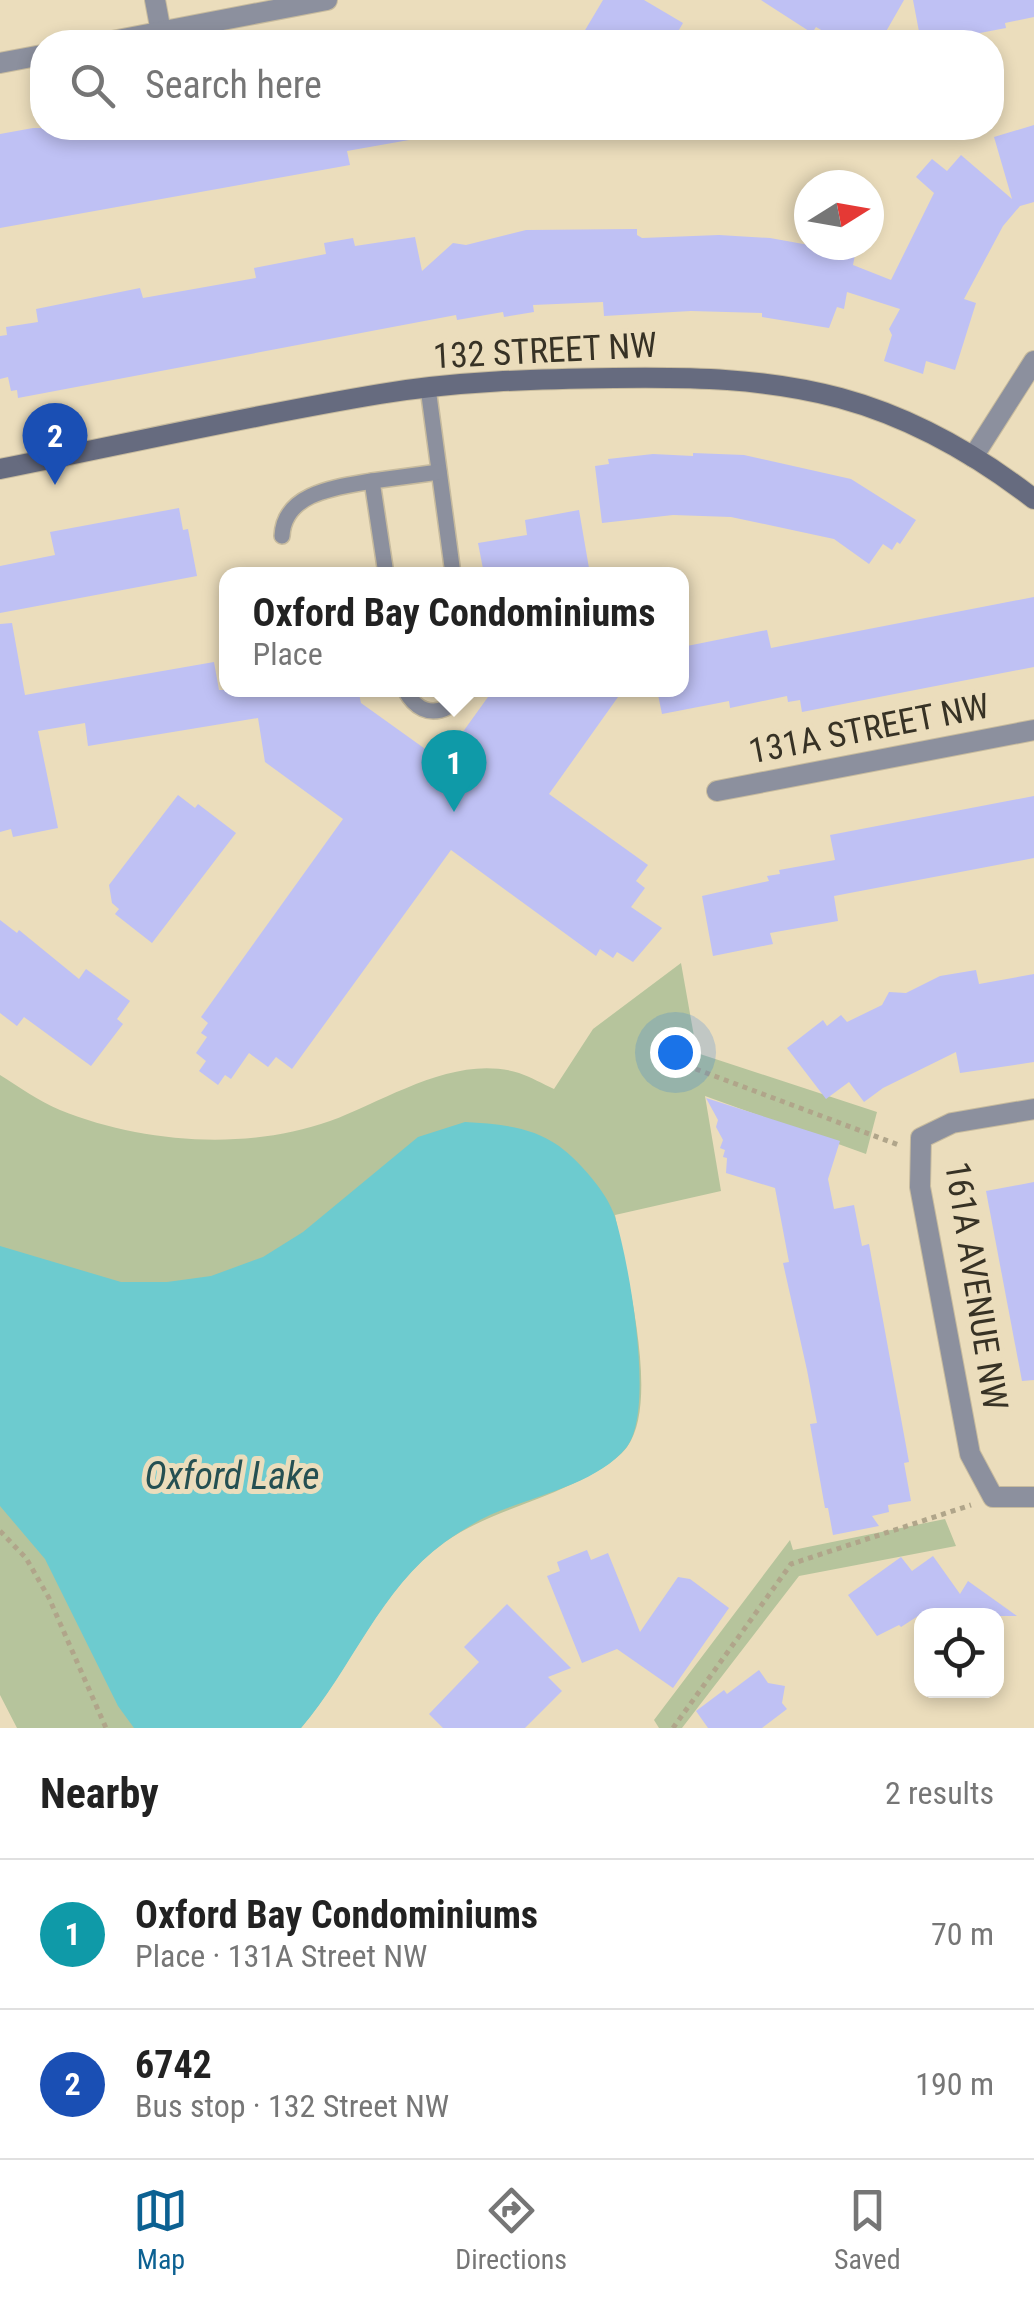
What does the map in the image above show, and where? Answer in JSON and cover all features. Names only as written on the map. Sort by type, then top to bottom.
[{"type":"street","points":[[155,0],[162,30]]},
{"type":"street","points":[[172,30],[327,0]]},
{"type":"street","points":[[0,63],[30,57]]},
{"type":"street","points":[[973,457],[1034,360]]},
{"type":"street","name":"132 STREET NW","points":[[0,469],[380,394],[520,380],[696,378],[763,383],[842,399],[902,421],[973,457],[1034,499]]},
{"type":"street","name":"131A STREET NW","points":[[717,791],[1034,730]]},
{"type":"street","points":[[921,1146],[952,1123],[1034,1108]]},
{"type":"street","name":"161A AVENUE NW","points":[[921,1146],[920,1186],[970,1454],[993,1498]]},
{"type":"street","points":[[993,1498],[1034,1497]]},
{"type":"lane","points":[[428,388],[452,567]]},
{"type":"lane","points":[[282,536],[283,524],[306,498],[330,488],[440,472]]},
{"type":"lane","points":[[372,480],[385,567]]},
{"type":"lane","points":[[409,697],[426,711],[439,712],[448,707],[452,697]]},
{"type":"path","points":[[678,1062],[921,1146]]},
{"type":"path","points":[[673,1728],[791,1564],[993,1498]]},
{"type":"path","points":[[0,1531],[26,1558],[49,1598],[106,1728]]},
{"type":"green space","name":"Oxford Lake","points":[[681,963],[697,1053],[877,1112],[866,1154],[705,1096],[721,1191],[615,1215],[641,1368],[637,1426],[627,1447],[593,1474],[475,1525],[422,1561],[384,1606],[301,1728],[17,1728],[0,1695],[0,1075],[52,1106],[125,1130],[194,1139],[264,1137],[330,1121],[422,1082],[471,1069],[519,1073],[554,1089],[593,1029]]},
{"type":"green space","points":[[945,1519],[956,1546],[799,1576],[682,1728],[659,1728],[654,1720],[790,1540],[793,1550]]},
{"type":"water","name":"Oxford Lake","points":[[465,1122],[514,1127],[548,1139],[584,1169],[611,1207],[627,1267],[637,1336],[639,1403],[635,1430],[626,1448],[581,1480],[478,1521],[422,1561],[384,1606],[301,1728],[134,1728],[118,1706],[45,1559],[0,1506],[0,1246],[121,1282],[167,1282],[211,1276],[263,1257],[303,1232],[418,1137]]},
{"type":"building","points":[[603,0],[644,0],[683,23],[679,30],[585,30]]},
{"type":"building","points":[[761,0],[904,0],[887,30],[816,27],[807,30]]},
{"type":"building","points":[[913,0],[1034,0],[1034,17],[1005,23],[1006,28],[919,30]]},
{"type":"building","points":[[1034,125],[1034,202],[1020,206],[1003,226],[964,299],[976,303],[955,370],[926,361],[923,374],[884,361],[892,335],[889,329],[900,309],[847,292],[844,309],[837,307],[829,328],[762,317],[762,313],[691,311],[604,316],[603,302],[533,305],[534,312],[504,317],[503,312],[457,320],[456,315],[18,398],[17,390],[11,391],[8,377],[0,379],[0,336],[7,335],[6,327],[38,322],[36,309],[140,288],[143,298],[256,278],[254,268],[326,254],[324,243],[353,238],[355,246],[415,237],[422,271],[453,243],[466,245],[526,230],[637,229],[642,238],[770,238],[794,242],[794,260],[854,260],[853,265],[891,280],[934,193],[916,177],[932,159],[947,171],[961,155],[1012,199],[995,140],[1004,140],[1004,134]]},
{"type":"building","points":[[30,129],[30,140],[409,140],[347,151],[350,165],[0,228],[0,134]]},
{"type":"building","points":[[693,453],[744,455],[851,479],[916,520],[900,544],[897,542],[892,550],[883,544],[869,564],[834,539],[731,517],[673,515],[602,523],[595,466],[609,464],[608,459]]},
{"type":"building","points":[[179,508],[183,530],[188,529],[197,576],[0,613],[0,566],[55,555],[50,532]]},
{"type":"building","points":[[579,510],[589,567],[483,567],[478,543],[527,535],[525,520]]},
{"type":"building","points":[[1034,597],[1034,667],[802,712],[800,700],[788,702],[787,696],[730,708],[729,701],[662,714],[658,697],[689,697],[689,646],[767,630],[771,648]]},
{"type":"building","points":[[12,623],[25,695],[214,662],[219,697],[360,697],[361,703],[442,761],[488,697],[618,697],[549,794],[648,865],[636,881],[645,888],[631,907],[662,928],[633,962],[617,952],[613,958],[600,949],[596,956],[451,850],[292,1069],[276,1057],[268,1067],[249,1053],[231,1079],[225,1075],[218,1085],[199,1071],[206,1061],[196,1053],[207,1037],[201,1033],[208,1023],[201,1017],[343,819],[265,762],[258,718],[88,746],[85,723],[38,731],[58,828],[13,837],[11,829],[0,832],[0,624]]},
{"type":"building","points":[[178,795],[195,808],[198,804],[236,833],[152,943],[115,914],[119,909],[112,903],[109,885]]},
{"type":"building","points":[[1034,796],[1034,858],[834,896],[838,921],[770,933],[773,944],[713,956],[702,896],[769,881],[767,876],[780,874],[779,870],[835,860],[830,835]]},
{"type":"building","points":[[0,920],[17,933],[19,930],[79,979],[86,969],[130,1001],[117,1019],[123,1024],[91,1066],[24,1017],[17,1026],[0,1013]]},
{"type":"building","points":[[976,970],[979,984],[1034,974],[1034,1062],[960,1073],[956,1052],[883,1088],[864,1102],[849,1082],[826,1099],[787,1048],[823,1020],[827,1026],[841,1015],[847,1022],[882,1005],[889,992],[906,993],[940,976]]},
{"type":"building","points":[[706,1098],[840,1141],[828,1179],[834,1209],[854,1205],[862,1246],[869,1244],[909,1462],[904,1463],[911,1501],[888,1505],[889,1512],[872,1516],[879,1526],[833,1535],[810,1424],[817,1423],[783,1263],[789,1262],[775,1188],[726,1173],[727,1158],[720,1148],[723,1140],[716,1127],[718,1120]]},
{"type":"building","points":[[1034,1182],[1034,1380],[1022,1381],[986,1191]]},
{"type":"building","points":[[587,1550],[591,1560],[608,1553],[640,1632],[678,1577],[690,1579],[729,1608],[673,1688],[617,1649],[582,1663],[547,1576],[560,1571],[557,1562]]},
{"type":"building","points":[[933,1556],[960,1594],[968,1581],[1017,1616],[1004,1616],[1004,1608],[914,1608],[914,1619],[877,1636],[848,1595],[901,1557],[912,1571]]},
{"type":"building","points":[[507,1604],[571,1668],[548,1677],[562,1691],[525,1728],[443,1728],[429,1714],[479,1662],[464,1647]]},
{"type":"building","points":[[759,1670],[768,1683],[785,1686],[782,1703],[787,1709],[762,1728],[708,1728],[696,1711]]},
{"type":"place","name":"6742","points":[[55,485]]},
{"type":"place","name":"Oxford Bay Condominiums","points":[[454,812]]}]
